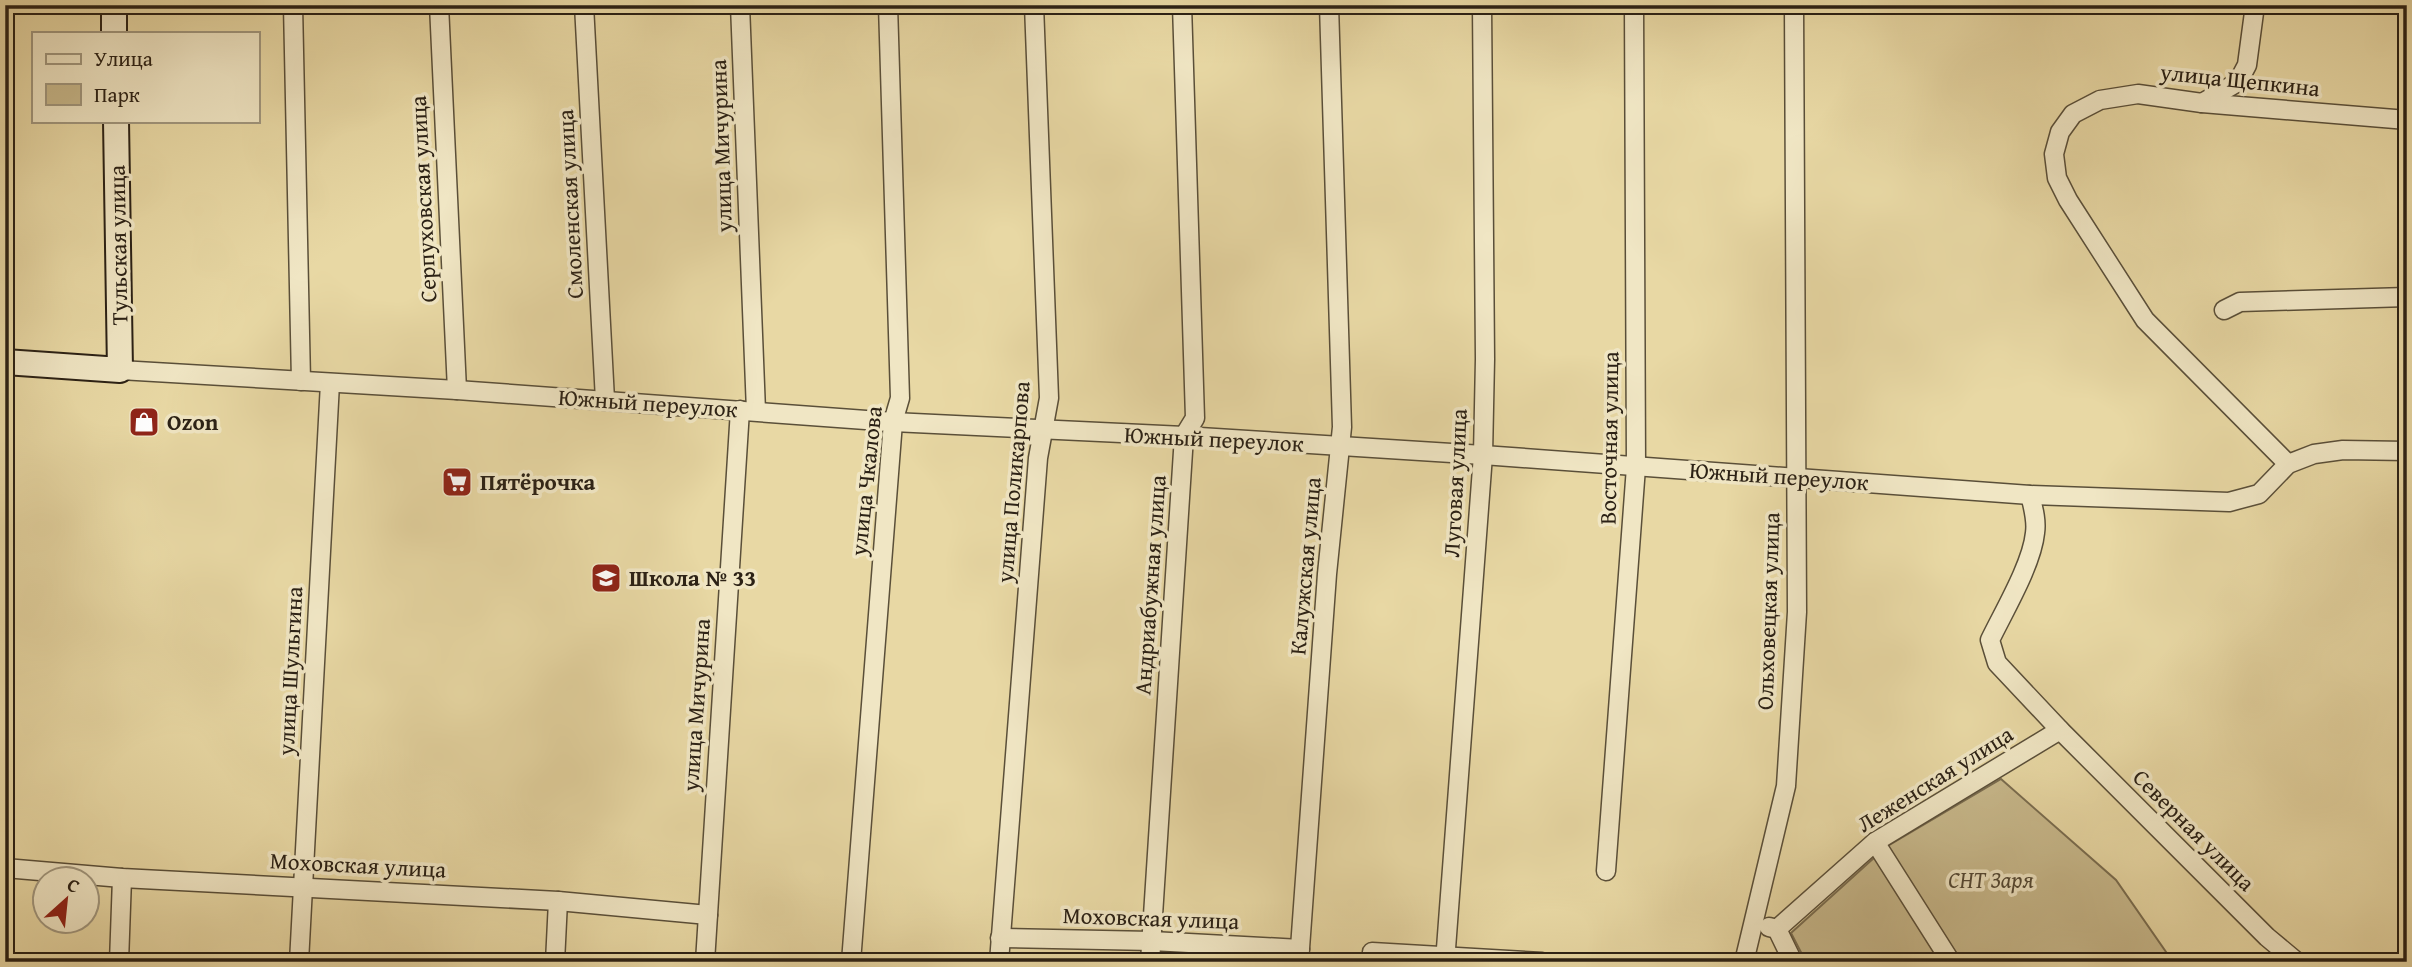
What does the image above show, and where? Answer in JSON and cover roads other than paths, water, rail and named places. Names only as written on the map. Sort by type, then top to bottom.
[{"type":"main road","points":[[114,5],[114,32]]},
{"type":"main road","name":"Тульская улица","points":[[116,122],[120,370]]},
{"type":"main road","name":"Южный переулок","points":[[5,362],[120,370]]},
{"type":"street","points":[[293,5],[301,381]]},
{"type":"street","name":"Серпуховская улица","points":[[439,5],[457,390]]},
{"type":"street","name":"Смоленская улица","points":[[584,5],[605,400]]},
{"type":"street","name":"улица Мичурина","points":[[705,962],[748,411],[740,5]]},
{"type":"street","name":"улица Чкалова","points":[[851,962],[893,422],[900,398],[888,5]]},
{"type":"street","name":"улица Поликарпова","points":[[999,962],[1037,472],[1049,398],[1034,5]]},
{"type":"street","name":"Андриабужная улица","points":[[1150,962],[1184,436],[1195,418],[1182,5]]},
{"type":"street","name":"Калужская улица","points":[[1300,955],[1327,574],[1342,427],[1329,5]]},
{"type":"street","name":"Луговая улица","points":[[1446,958],[1483,455],[1485,359],[1482,5]]},
{"type":"street","name":"Восточная улица","points":[[1606,871],[1636,467],[1634,5]]},
{"type":"street","name":"Ольховецкая улица","points":[[1744,962],[1786,786],[1797,612],[1794,5]]},
{"type":"street","points":[[2202,103],[2238,82],[2247,65],[2255,5]]},
{"type":"street","name":"улица Щепкина","points":[[2288,464],[2145,320],[2067,200],[2057,178],[2054,154],[2060,132],[2073,114],[2100,100],[2138,94],[2202,103],[2407,120]]},
{"type":"street","points":[[2224,310],[2240,302],[2407,297]]},
{"type":"street","name":"Южный переулок","points":[[120,370],[457,390],[893,422],[1184,436],[1483,455],[2030,495],[2229,502],[2259,494],[2288,464],[2314,454],[2343,450],[2407,451]]},
{"type":"street","name":"улица Шульгина","points":[[299,962],[330,383]]},
{"type":"street","name":"Северная улица","points":[[2030,495],[2035,513],[2035,534],[2021,577],[1990,640],[1997,663],[2060,730],[2267,937],[2297,962]]},
{"type":"street","name":"Леженская улица","points":[[1777,929],[1875,842],[2060,730]]},
{"type":"street","points":[[1875,842],[1951,962]]},
{"type":"street","name":"Моховская улица","points":[[5,868],[122,878],[558,901],[708,915]]},
{"type":"street","points":[[119,962],[122,878]]},
{"type":"street","points":[[555,962],[558,901]]},
{"type":"street","points":[[1755,924],[1777,929],[1793,962]]},
{"type":"street","name":"Моховская улица","points":[[1000,938],[1152,941],[1300,955]]},
{"type":"street","points":[[1372,952],[1542,962]]},
{"type":"place","name":"Ozon","points":[[144,422]]},
{"type":"place","name":"Пятёрочка","points":[[457,482]]},
{"type":"place","name":"Школа № 33","points":[[606,578]]},
{"type":"park label","name":"СНТ Заря","points":[[1991,880]]}]
